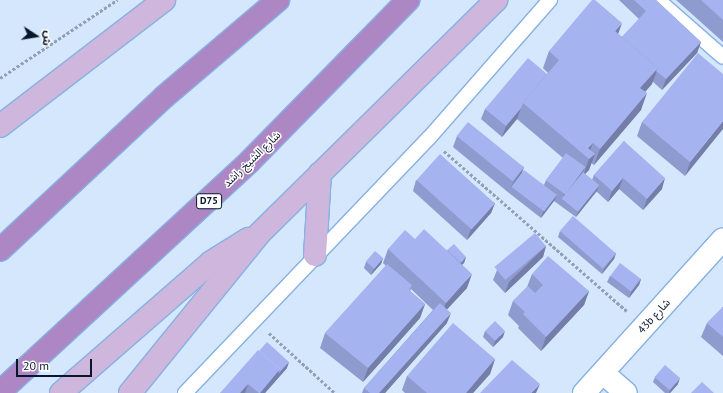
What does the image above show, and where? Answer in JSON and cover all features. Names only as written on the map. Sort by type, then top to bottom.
[{"type":"highway","points":[[0,250],[164,97],[278,0]]},
{"type":"highway","name":"شارع الشيخ راشد","points":[[0,392],[245,166],[408,0]]},
{"type":"main road","points":[[0,126],[164,0]]},
{"type":"main road","points":[[130,393],[260,233],[496,0]]},
{"type":"main road","points":[[315,255],[320,173]]},
{"type":"main road","points":[[61,393],[212,262],[260,233]]},
{"type":"street","name":"43b شارع","points":[[584,393],[723,239]]},
{"type":"street","points":[[603,372],[626,393]]},
{"type":"lane","points":[[185,393],[253,319],[428,138],[550,0]]},
{"type":"lane","points":[[658,0],[723,57]]},
{"type":"path","points":[[0,78],[117,0]]},
{"type":"path","points":[[428,138],[644,326]]},
{"type":"path","points":[[253,319],[335,393]]},
{"type":"building","points":[[592,0],[595,0],[622,23],[615,31],[658,68],[640,88],[647,93],[600,149],[593,143],[588,148],[595,154],[589,159],[523,103],[559,60],[549,51]]},
{"type":"building","points":[[634,0],[656,0],[701,42],[666,79],[656,71],[658,68],[622,37],[646,11]]},
{"type":"building","points":[[701,0],[723,0],[723,20]]},
{"type":"building","points":[[698,53],[723,74],[723,121],[690,162],[642,122]]},
{"type":"building","points":[[528,58],[547,74],[506,126],[485,109]]},
{"type":"building","points":[[468,122],[524,167],[513,181],[457,136]]},
{"type":"building","points":[[624,141],[665,178],[647,199],[623,178],[612,191],[594,175]]},
{"type":"building","points":[[566,153],[585,167],[565,195],[546,181]]},
{"type":"building","points":[[440,154],[495,204],[472,230],[417,180]]},
{"type":"building","points":[[524,170],[557,195],[544,211],[511,187]]},
{"type":"building","points":[[583,172],[599,185],[578,212],[562,198]]},
{"type":"building","points":[[573,216],[616,253],[603,268],[560,231]]},
{"type":"building","points":[[424,229],[472,274],[446,303],[388,249],[405,230],[415,239]]},
{"type":"building","points":[[535,233],[546,246],[505,280],[494,267]]},
{"type":"building","points":[[454,244],[466,257],[461,263],[447,250]]},
{"type":"building","points":[[375,251],[383,258],[374,269],[366,262]]},
{"type":"building","points":[[548,256],[589,291],[546,337],[523,314],[525,312],[513,301],[528,286],[535,293],[543,285],[532,274]]},
{"type":"building","points":[[620,263],[641,279],[631,291],[610,276]]},
{"type":"building","points":[[387,264],[412,285],[409,290],[425,304],[368,368],[325,333]]},
{"type":"building","points":[[440,303],[451,313],[379,393],[370,393],[364,388]]},
{"type":"building","points":[[723,307],[723,337],[707,323]]},
{"type":"building","points":[[495,321],[505,331],[495,341],[485,331]]},
{"type":"building","points":[[453,323],[495,359],[466,393],[427,393],[407,376]]},
{"type":"building","points":[[267,342],[289,362],[278,374],[280,369],[259,351]]},
{"type":"building","points":[[258,350],[280,369],[260,393],[248,384],[240,393],[220,393]]},
{"type":"building","points":[[512,360],[540,384],[531,393],[480,393]]},
{"type":"building","points":[[665,365],[680,378],[670,390],[655,377]]},
{"type":"building","points":[[702,382],[714,393],[691,393]]}]
